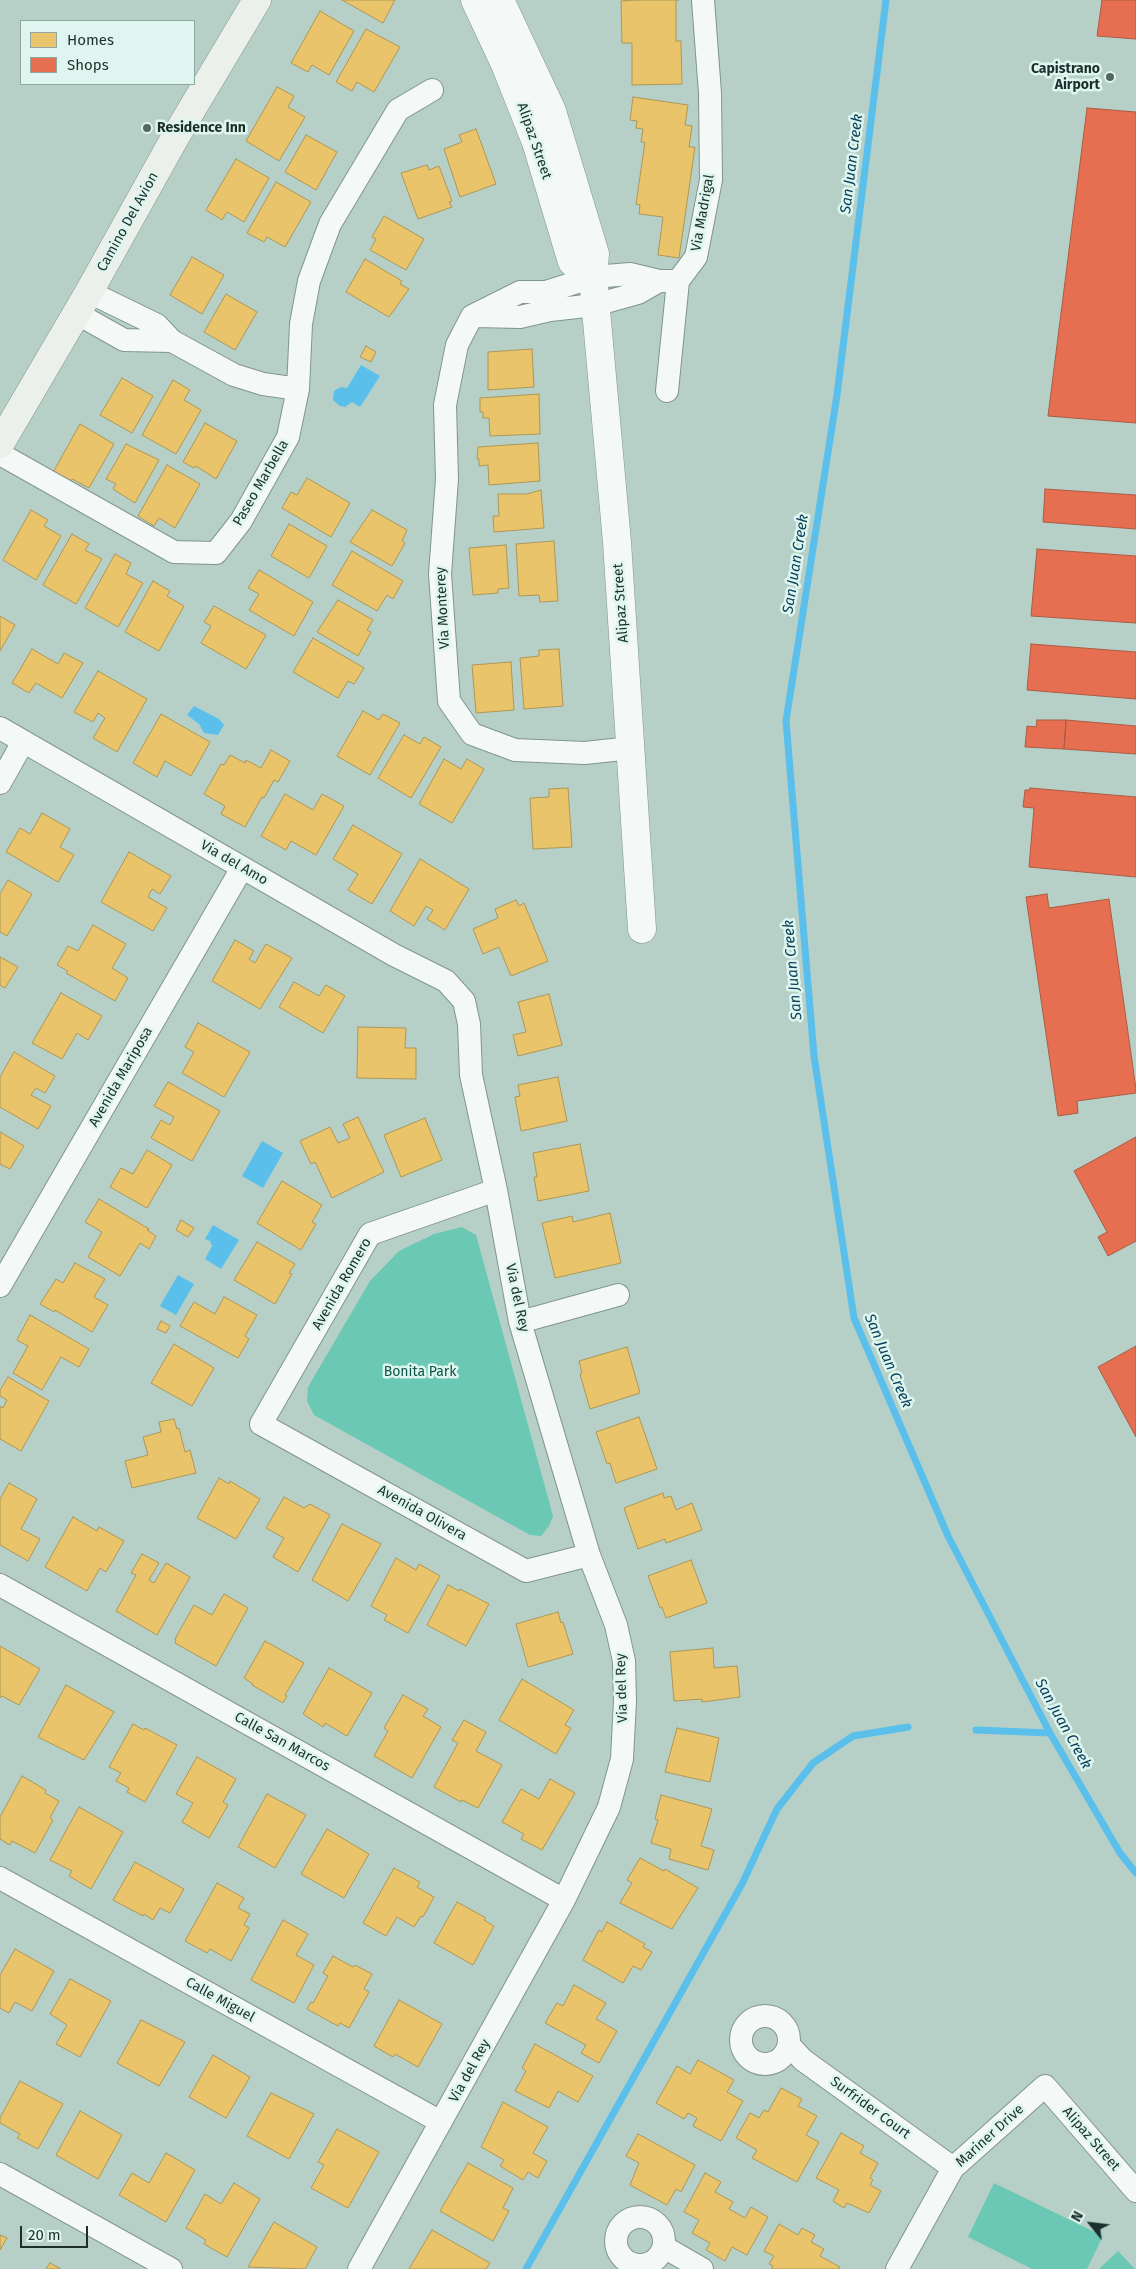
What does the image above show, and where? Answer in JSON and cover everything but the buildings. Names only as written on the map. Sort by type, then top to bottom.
[{"type":"main road","name":"Camino Del Avion","points":[[0,444],[83,303],[177,134],[257,0]]},
{"type":"street","name":"Alipaz Street","points":[[475,0],[505,64],[536,142],[572,262],[593,277]]},
{"type":"street","name":"Alipaz Street","points":[[500,0],[552,111],[595,254],[593,277],[609,438],[642,929]]},
{"type":"street","name":"Via Madrigal","points":[[668,281],[696,257],[711,180],[710,93],[703,0]]},
{"type":"street","name":"Paseo Marbella","points":[[0,454],[174,552],[216,553],[241,521],[288,437],[298,389],[301,324],[309,281],[330,224],[398,110],[432,90]]},
{"type":"street","points":[[472,316],[520,292],[546,292],[593,277],[630,274],[668,281]]},
{"type":"street","points":[[472,316],[520,317],[550,310],[595,305],[638,293],[668,281]]},
{"type":"street","points":[[667,391],[668,281]]},
{"type":"street","points":[[83,303],[157,326],[172,341],[234,375],[264,384],[298,389]]},
{"type":"street","name":"Via Monterey","points":[[472,316],[457,345],[445,405],[447,479],[440,574],[448,701],[472,734],[515,750],[585,753],[631,748]]},
{"type":"street","name":"Via del Amo","points":[[0,728],[394,954],[446,980],[464,1002]]},
{"type":"street","points":[[0,783],[24,742]]},
{"type":"street","name":"Avenida Mariposa","points":[[0,1286],[242,868]]},
{"type":"street","name":"Via del Rey","points":[[359,2269],[564,1900],[609,1807],[622,1759],[625,1701],[624,1661],[616,1625],[589,1555],[520,1322],[496,1190],[471,1076],[469,1024],[464,1002]]},
{"type":"street","name":"Avenida Romero","points":[[261,1424],[370,1234],[496,1190]]},
{"type":"street","points":[[520,1322],[618,1295]]},
{"type":"street","name":"Avenida Olivera","points":[[261,1424],[526,1571],[589,1555]]},
{"type":"street","name":"Calle San Marcos","points":[[0,1585],[564,1900]]},
{"type":"street","name":"Calle Miguel","points":[[0,1878],[441,2122]]},
{"type":"street","name":"Surfrider Court","points":[[789,2045],[803,2060],[954,2168]]},
{"type":"street","name":"Alipaz Street","points":[[1045,2086],[1136,2191]]},
{"type":"street","name":"Mariner Drive","points":[[897,2269],[954,2168],[1045,2086]]},
{"type":"street","points":[[0,2174],[171,2269]]},
{"type":"street","points":[[664,2246],[702,2269]]},
{"type":"green space","name":"Bonita Park","points":[[462,1227],[476,1235],[553,1516],[549,1526],[541,1536],[530,1535],[314,1415],[307,1401],[308,1387],[370,1281],[399,1251],[434,1234]]},
{"type":"green space","points":[[994,2183],[1103,2236],[1087,2269],[1032,2269],[968,2237]]},
{"type":"green space","points":[[1118,2251],[1135,2269],[1099,2269]]},
{"type":"water","points":[[361,365],[380,376],[360,407],[352,402],[345,407],[340,406],[333,400],[334,391],[341,387],[347,388]]},
{"type":"water","points":[[194,706],[219,719],[224,725],[218,735],[204,733],[199,724],[187,715]]},
{"type":"water","points":[[262,1141],[283,1153],[263,1188],[242,1176]]},
{"type":"water","points":[[213,1225],[239,1240],[221,1269],[205,1259],[212,1246],[210,1241],[205,1239]]},
{"type":"water","points":[[178,1275],[194,1284],[176,1315],[160,1306]]},
{"type":"waterway","name":"San Juan Creek","points":[[886,0],[837,395],[786,721],[814,1056],[854,1318],[948,1536],[1050,1733],[1120,1853],[1136,1873]]},
{"type":"waterway","points":[[526,2269],[742,1884],[777,1809],[813,1763],[853,1736],[908,1727]]},
{"type":"waterway","points":[[976,1730],[1050,1733]]},
{"type":"place","name":"Capistrano Airport","points":[[1110,77]]},
{"type":"place","name":"Residence Inn","points":[[147,128]]}]
